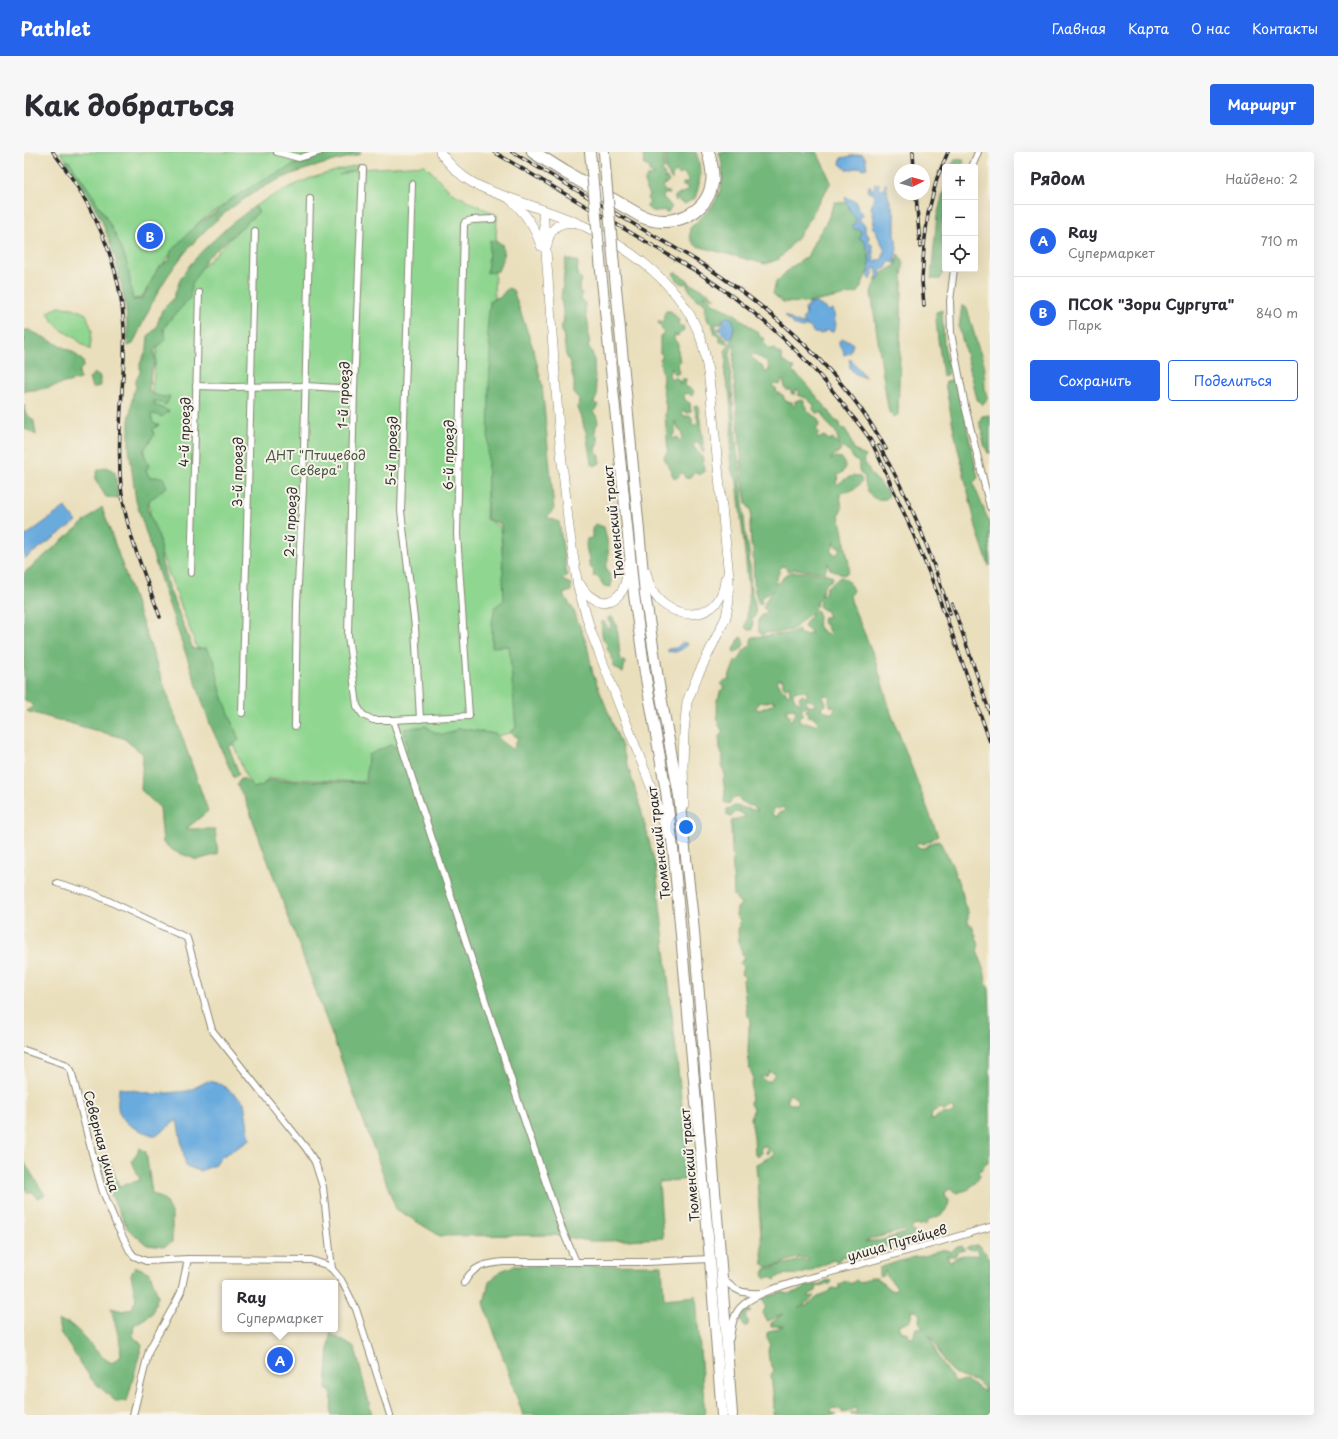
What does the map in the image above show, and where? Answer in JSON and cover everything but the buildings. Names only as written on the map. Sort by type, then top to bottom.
[{"type":"highway","points":[[533,152],[641,216],[658,222],[668,222],[685,217],[693,213],[706,200],[712,178],[711,163],[708,152]]},
{"type":"main road","points":[[440,152],[450,165],[467,180],[481,187],[578,223],[635,257],[660,277],[680,299],[695,325],[705,352],[710,387],[730,590],[726,617],[691,690],[685,715],[683,765],[686,846]]},
{"type":"main road","name":"Тюменский тракт","points":[[590,152],[629,557],[638,622],[666,791],[674,857],[710,1259],[722,1415]]},
{"type":"main road","name":"Тюменский тракт","points":[[604,152],[645,594],[675,769],[686,846],[699,983],[732,1415]]},
{"type":"main road","points":[[506,196],[523,211],[534,228],[546,263]]},
{"type":"main road","points":[[543,210],[560,443],[578,587],[591,632],[659,807],[674,857]]},
{"type":"main road","points":[[546,263],[547,243],[550,234],[555,227],[567,222],[578,223]]},
{"type":"main road","points":[[642,555],[648,581],[661,602],[676,611],[694,615],[706,611],[717,602],[723,592],[725,585],[727,556]]},
{"type":"main road","points":[[575,567],[580,583],[588,596],[594,600],[607,601],[617,596],[625,585],[629,557]]},
{"type":"street","points":[[277,152],[299,158],[319,152]]},
{"type":"street","points":[[973,164],[978,152]]},
{"type":"street","name":"1-й проезд","points":[[363,169],[354,389],[348,635],[357,706],[363,715],[373,720],[393,720]]},
{"type":"street","name":"5-й проезд","points":[[412,184],[401,511],[415,627],[420,719]]},
{"type":"street","name":"2-й проезд","points":[[295,726],[297,603],[303,490],[310,200]]},
{"type":"street","name":"6-й проезд","points":[[420,719],[469,716],[457,534],[464,225],[466,222],[472,220],[493,220]]},
{"type":"street","name":"3-й проезд","points":[[242,713],[255,231]]},
{"type":"street","points":[[954,272],[950,301],[951,333],[965,406],[990,506]]},
{"type":"street","name":"4-й проезд","points":[[191,572],[199,293]]},
{"type":"street","points":[[196,386],[306,386],[354,389]]},
{"type":"street","points":[[420,719],[393,720],[527,1128],[562,1229],[576,1262]]},
{"type":"street","points":[[57,883],[94,894],[187,938],[212,1030],[306,1148],[315,1162],[323,1187],[332,1269],[341,1280],[356,1309],[390,1415]]},
{"type":"street","name":"Северная улица","points":[[24,1050],[65,1064],[71,1070],[102,1189],[117,1226],[132,1254],[137,1258],[146,1261],[188,1259],[311,1260],[326,1265],[332,1269]]},
{"type":"street","name":"улица Путейцев","points":[[765,1293],[811,1278],[990,1227]]},
{"type":"street","points":[[133,1415],[150,1350],[176,1302],[188,1259]]},
{"type":"street","points":[[464,1283],[469,1273],[478,1267],[489,1263],[670,1261],[710,1259]]},
{"type":"street","points":[[722,1278],[732,1287],[740,1291],[765,1293]]},
{"type":"street","points":[[728,1354],[733,1320],[739,1309],[747,1302],[765,1293]]},
{"type":"green space","points":[[60,152],[338,152],[295,166],[235,198],[201,220],[168,257],[141,298],[133,299],[95,199]]},
{"type":"green space","points":[[333,152],[360,152],[361,154],[294,173],[265,186],[247,197],[212,224],[182,256],[169,274],[148,311],[133,344],[128,346],[126,308],[115,257],[102,221],[65,161],[69,161],[85,184],[115,234],[126,260],[133,300],[142,299],[158,268],[169,260],[171,251],[198,223],[214,214],[231,199],[265,179],[297,163],[310,162],[312,157]]},
{"type":"green space","points":[[643,152],[696,152],[700,175],[699,186],[695,198],[685,204],[680,202],[678,199],[675,201],[675,196],[688,189],[688,187],[683,186],[683,183],[689,183],[683,173],[679,175],[676,172],[672,176],[672,180],[670,178],[666,171],[666,156],[664,155],[664,169],[662,171],[665,175],[664,179],[667,178],[669,182],[663,186],[665,192],[668,191],[670,194],[664,194],[663,197],[672,207],[666,213],[664,210],[655,212],[649,209],[647,205],[650,203],[647,198],[649,195],[646,190],[645,180],[647,176],[655,175],[649,172],[649,167],[644,165]]},
{"type":"green space","points":[[719,152],[817,152],[831,182],[799,236],[779,259],[765,264],[697,246],[691,241],[690,228],[713,205],[720,191],[723,175]]},
{"type":"green space","points":[[956,159],[964,160],[963,164],[952,164]]},
{"type":"green space","name":"ДНТ \"Птицевод Севера\"","points":[[360,164],[361,166],[339,175],[359,169],[425,165],[452,193],[497,215],[486,519],[500,527],[519,731],[413,754],[362,782],[268,778],[263,785],[254,788],[246,777],[153,532],[143,465],[157,350],[171,312],[191,279],[258,210],[255,206],[283,190],[311,178]]},
{"type":"green space","points":[[942,197],[941,228],[943,272],[940,279],[931,279],[937,216]]},
{"type":"green space","points":[[835,202],[849,203],[861,225],[867,246],[870,266],[858,293],[808,303],[783,302],[773,294],[776,282],[790,268],[807,257],[815,240],[826,223]]},
{"type":"green space","points":[[255,206],[259,212],[207,258],[192,284],[190,298],[163,328],[166,338],[154,351],[156,361],[151,373],[149,392],[162,397],[170,396],[166,405],[154,401],[155,405],[169,411],[162,417],[154,414],[151,415],[153,423],[159,425],[153,429],[154,435],[143,451],[149,466],[146,470],[149,477],[163,477],[167,487],[155,497],[150,499],[147,508],[159,538],[162,563],[168,586],[193,649],[206,648],[214,660],[221,692],[239,740],[229,747],[239,774],[234,778],[210,724],[166,596],[136,501],[129,448],[129,422],[133,394],[136,388],[135,382],[140,373],[140,364],[147,348],[148,336],[156,328],[162,310],[173,299],[180,280],[189,266],[203,250],[231,224]]},
{"type":"green space","points":[[490,240],[502,244],[504,256],[498,271],[487,273]]},
{"type":"green space","points":[[898,254],[903,261],[898,415],[893,417],[889,412],[886,396],[871,292],[877,276],[896,265]]},
{"type":"green space","points":[[566,259],[578,262],[577,275],[582,279],[579,290],[582,294],[581,299],[585,303],[585,312],[589,327],[588,336],[590,341],[588,347],[592,351],[594,361],[597,395],[595,401],[593,402],[598,405],[594,413],[597,417],[598,423],[595,433],[598,437],[598,445],[595,447],[600,456],[600,463],[595,466],[591,464],[586,431],[578,408],[579,399],[574,393],[574,382],[570,363],[566,355],[563,333],[561,329],[564,319],[561,298]]},
{"type":"green space","points":[[675,272],[688,280],[690,284],[710,294],[716,299],[703,295],[713,303],[735,314],[758,333],[761,338],[764,338],[763,342],[770,349],[775,349],[777,353],[780,353],[782,361],[793,367],[794,370],[792,372],[806,383],[834,419],[840,423],[841,428],[845,429],[850,437],[854,449],[866,456],[863,461],[867,465],[872,475],[889,495],[886,499],[876,499],[869,493],[865,483],[865,477],[859,471],[859,462],[854,460],[851,454],[839,444],[836,433],[826,421],[823,413],[816,413],[813,409],[814,405],[806,398],[798,395],[800,391],[796,390],[794,391],[795,394],[791,394],[791,390],[786,390],[783,380],[781,381],[780,385],[774,384],[772,386],[776,388],[777,393],[783,395],[785,401],[792,402],[793,407],[795,405],[795,401],[804,401],[804,405],[807,407],[808,412],[817,418],[820,424],[816,430],[820,433],[817,436],[818,439],[824,436],[829,440],[833,438],[834,442],[838,444],[841,449],[830,460],[836,457],[842,458],[845,464],[845,469],[842,473],[837,475],[839,477],[836,482],[837,485],[845,479],[854,476],[860,476],[862,481],[853,489],[847,492],[844,491],[840,495],[842,508],[839,514],[849,564],[849,571],[844,575],[840,574],[830,569],[828,563],[825,572],[795,569],[788,571],[784,566],[780,568],[774,584],[780,582],[785,575],[792,572],[807,572],[828,574],[833,577],[832,580],[824,586],[821,596],[824,595],[827,587],[841,577],[847,580],[851,586],[853,590],[850,596],[852,604],[874,656],[891,713],[938,836],[924,844],[919,842],[916,845],[920,848],[925,848],[931,843],[939,840],[952,865],[963,895],[964,904],[968,911],[968,923],[972,926],[979,944],[977,951],[984,968],[986,983],[989,989],[990,1154],[988,1162],[984,1164],[983,1169],[979,1171],[980,1175],[978,1178],[968,1190],[958,1193],[950,1189],[945,1192],[946,1198],[949,1200],[949,1204],[945,1211],[936,1217],[929,1219],[927,1224],[913,1226],[911,1230],[915,1233],[910,1238],[902,1238],[898,1243],[892,1246],[880,1245],[870,1252],[863,1252],[860,1256],[842,1256],[838,1262],[833,1260],[805,1273],[784,1275],[775,1280],[770,1277],[766,1278],[763,1274],[765,1269],[802,1260],[808,1261],[809,1259],[794,1259],[768,1267],[763,1265],[756,1164],[774,1155],[773,1150],[769,1154],[766,1153],[767,1147],[763,1146],[760,1150],[762,1153],[758,1157],[755,1155],[751,1119],[753,1109],[750,1104],[753,1076],[750,1070],[748,1052],[749,1027],[751,1019],[747,1015],[743,980],[745,977],[741,974],[743,967],[740,964],[744,957],[739,939],[738,928],[740,920],[736,916],[737,908],[741,904],[734,896],[731,825],[732,820],[746,817],[740,812],[735,812],[731,817],[727,815],[727,809],[735,806],[758,811],[753,806],[747,805],[741,801],[738,796],[731,800],[729,804],[724,802],[725,791],[723,780],[725,775],[722,765],[723,757],[720,749],[719,736],[723,732],[720,728],[717,716],[717,699],[720,691],[724,688],[721,684],[728,680],[735,661],[739,660],[744,650],[751,645],[752,637],[786,634],[798,629],[800,634],[805,635],[812,633],[804,627],[812,614],[790,630],[778,633],[762,634],[759,631],[759,619],[768,611],[763,608],[773,590],[761,598],[762,603],[759,605],[754,585],[753,549],[751,545],[750,525],[751,511],[746,503],[744,490],[733,368],[735,345],[733,345],[730,353],[730,366],[737,452],[740,467],[746,541],[749,550],[748,560],[750,568],[751,591],[756,612],[754,619],[752,616],[751,617],[753,622],[752,630],[745,627],[747,620],[749,590],[737,481],[733,475],[731,467],[730,449],[732,422],[730,397],[725,378],[725,351],[732,339],[734,325],[723,319],[721,324],[715,324],[718,333],[727,341],[726,345],[723,342],[720,342],[719,338],[715,334],[712,324],[708,321],[704,309],[706,306],[700,300],[696,300],[687,286],[687,283],[683,284],[677,280],[673,273]],"holes":[[[755,354],[767,362],[769,371],[765,372],[762,366],[750,356]],[[835,541],[835,546],[841,547],[835,555],[831,552]],[[820,600],[819,606],[823,610],[826,610],[829,617],[824,617],[822,622],[825,624],[830,633],[829,635],[821,630],[818,625],[818,612],[813,610],[816,607],[817,601]],[[778,679],[783,680],[783,686],[786,688],[789,686],[789,695],[786,694],[786,691],[781,688],[780,685],[776,683]],[[800,690],[807,692],[807,698],[802,695],[799,697],[801,703],[796,701],[793,693]],[[824,695],[830,696],[830,706],[835,707],[833,713],[829,713],[820,708],[826,705],[823,698]],[[811,700],[816,705],[808,707],[806,711],[809,713],[808,716],[814,717],[818,722],[815,725],[805,722],[802,724],[798,718],[803,714],[801,710],[803,707],[808,705],[805,701]],[[775,701],[760,710],[755,708],[759,702],[764,703]],[[794,708],[796,713],[792,720],[789,719],[791,716],[787,714],[787,709]],[[775,807],[778,809],[783,807],[785,811],[778,813],[778,817],[772,815]],[[770,1071],[775,1074],[770,1081],[765,1081],[761,1077],[767,1076]],[[789,1094],[795,1097],[798,1102],[795,1104],[789,1104],[787,1100]],[[950,1107],[955,1110],[951,1114],[940,1115],[934,1120],[931,1119],[932,1112],[940,1108],[944,1111]],[[905,1230],[907,1232],[883,1240],[865,1242]]]},
{"type":"green space","points":[[508,288],[513,290],[534,351],[542,385],[554,509],[547,517],[559,522],[567,575],[562,580],[571,584],[571,591],[563,594],[573,609],[587,645],[593,674],[622,747],[639,802],[656,868],[690,1179],[659,1182],[663,1238],[589,1241],[554,1235],[440,1236],[396,1209],[245,799],[237,785],[240,779],[245,779],[254,788],[263,785],[268,780],[366,783],[368,755],[390,745],[408,751],[404,729],[426,726],[435,732],[442,734],[450,733],[459,728],[496,734],[503,743],[513,750],[518,738],[510,732],[516,728],[509,646],[492,647],[492,623],[495,607],[504,600],[501,524],[487,519],[489,384],[491,353],[487,332],[490,301],[501,296]]},
{"type":"green space","points":[[962,305],[967,308],[984,363],[985,389],[988,398],[982,405],[977,400],[959,327]]},
{"type":"green space","points":[[59,307],[73,308],[86,314],[92,330],[90,350],[59,328],[54,322],[48,312]]},
{"type":"green space","points":[[942,310],[944,344],[949,373],[943,377],[936,312]]},
{"type":"green space","points":[[666,311],[671,311],[679,320],[678,326],[683,326],[684,330],[678,336],[674,335],[674,339],[678,344],[680,362],[677,365],[679,373],[673,373],[672,367],[669,374],[670,378],[673,379],[675,377],[679,380],[680,384],[682,379],[686,379],[685,386],[694,391],[692,396],[688,393],[684,394],[686,400],[690,403],[691,412],[688,413],[684,411],[682,413],[683,416],[691,416],[693,421],[691,424],[694,425],[698,421],[694,406],[698,405],[704,450],[703,453],[697,442],[693,445],[702,458],[704,472],[699,475],[695,472],[690,477],[685,478],[683,473],[681,473],[677,478],[674,478],[664,457],[668,450],[665,415],[666,407],[660,361],[663,355],[660,353],[660,336],[664,333],[658,322],[663,322]],"holes":[[[675,421],[682,433],[682,438],[679,441],[677,437],[674,439],[672,437],[675,432]]]},
{"type":"green space","points":[[24,330],[29,330],[73,352],[83,361],[84,366],[79,371],[80,379],[42,389],[24,391]]},
{"type":"green space","points":[[94,373],[100,377],[100,386],[92,388],[89,379]]},
{"type":"green space","points":[[952,379],[962,405],[978,478],[973,483],[989,522],[990,566],[977,531],[954,431],[945,383]]},
{"type":"green space","points":[[24,404],[25,412],[34,421],[36,435],[24,428]]},
{"type":"green space","points":[[990,415],[990,453],[988,453],[982,440],[983,432],[979,422],[982,416]]},
{"type":"green space","points":[[107,467],[115,472],[118,498],[106,497],[95,479],[98,470]]},
{"type":"green space","points":[[102,507],[208,811],[186,829],[215,829],[218,854],[197,860],[174,851],[163,843],[160,808],[141,790],[143,754],[123,738],[26,711],[34,706],[24,699],[24,573]]},
{"type":"green space","points":[[595,524],[604,527],[608,552],[606,567],[611,579],[611,587],[604,586],[598,577],[593,576],[594,571],[589,566],[586,542],[587,539],[592,538],[592,529]]},
{"type":"green space","points":[[611,616],[616,625],[621,660],[625,662],[623,673],[613,666],[612,656],[607,649],[607,644],[603,640],[601,623],[604,621],[611,631],[610,622],[607,619]]},
{"type":"green space","points":[[740,637],[742,638],[744,644],[741,649],[735,653],[733,652]]},
{"type":"green space","points":[[140,1148],[146,1152],[152,1193],[165,1200],[172,1215],[172,1242],[163,1247],[147,1245],[128,1229],[110,1193],[100,1163],[109,1160],[119,1186],[140,1180],[132,1161]]},
{"type":"green space","points":[[24,1162],[45,1195],[37,1198],[33,1192],[27,1192],[24,1184]]},
{"type":"green space","points":[[978,1245],[990,1258],[990,1415],[851,1415],[851,1413],[857,1412],[855,1408],[843,1413],[840,1409],[832,1408],[831,1412],[837,1415],[773,1415],[774,1403],[771,1375],[774,1370],[769,1360],[768,1351],[770,1343],[767,1333],[783,1326],[771,1326],[771,1323],[783,1314],[768,1321],[764,1318],[763,1313],[766,1306],[763,1298],[783,1292],[787,1294],[802,1290],[806,1286],[821,1284],[827,1280],[832,1281],[830,1284],[817,1286],[816,1291],[808,1297],[815,1296],[798,1309],[828,1292],[832,1288],[839,1289],[839,1284],[846,1281],[852,1283],[856,1280],[860,1283],[869,1278],[877,1278],[893,1291],[897,1287],[888,1278],[885,1270],[884,1276],[879,1276],[879,1268],[912,1257],[924,1256],[941,1250],[951,1252],[955,1248],[962,1246],[965,1250],[957,1252],[955,1256],[948,1256],[948,1260],[951,1262],[957,1257],[964,1255],[979,1255],[976,1249],[973,1250],[966,1248],[969,1246]],"holes":[[[911,1310],[916,1311],[920,1315],[919,1322],[924,1328],[916,1328],[913,1338],[908,1337],[908,1333],[900,1331],[898,1325],[908,1323],[911,1317]],[[929,1335],[944,1362],[952,1372],[961,1377],[978,1382],[984,1388],[985,1392],[967,1381],[956,1382],[945,1369],[938,1357]]]},
{"type":"green space","points":[[662,1265],[664,1299],[696,1296],[705,1415],[523,1415],[484,1303],[489,1282],[501,1271],[513,1266]]},
{"type":"green space","points":[[135,1266],[150,1273],[158,1296],[152,1314],[134,1325],[133,1336],[142,1345],[127,1401],[115,1401],[92,1380],[60,1332],[58,1321],[70,1324],[95,1350],[112,1363],[121,1356],[120,1342],[111,1308],[123,1311],[132,1308],[136,1299],[131,1275]]},
{"type":"green space","points":[[750,1310],[752,1312],[748,1313],[745,1317],[748,1320],[748,1325],[745,1327],[740,1320],[747,1311]]},
{"type":"green space","points":[[330,1333],[355,1348],[372,1415],[331,1415],[332,1393],[326,1389]]},
{"type":"water","points":[[862,154],[866,159],[867,168],[863,169],[861,167],[847,170],[840,164],[841,158]]},
{"type":"water","points":[[875,183],[880,184],[878,188],[880,190],[886,183],[888,196],[895,215],[897,249],[895,259],[897,262],[895,264],[894,262],[889,262],[886,268],[880,271],[881,278],[877,281],[878,278],[876,268],[873,269],[873,274],[870,280],[867,274],[870,272],[868,265],[870,262],[870,250],[866,248],[865,241],[860,239],[860,230],[854,229],[852,225],[855,224],[856,218],[845,198],[847,197],[856,201],[858,209],[863,215],[859,217],[859,220],[865,225],[865,233],[869,236],[868,242],[872,245],[873,261],[875,262],[877,260],[881,260],[883,257],[883,252],[885,251],[876,230],[872,227],[874,224],[873,212],[871,209],[874,195],[873,193],[867,191],[870,185],[872,190],[874,189]]},
{"type":"water","points":[[817,303],[829,311],[832,309],[836,325],[833,332],[827,330],[821,334],[814,333],[810,327],[806,326],[803,328],[795,325],[785,315],[795,321],[806,324],[802,319],[806,316],[805,309],[809,304]]},
{"type":"water","points":[[727,317],[733,319],[734,325],[732,337],[729,339],[718,329],[723,325],[723,319]]},
{"type":"water","points":[[842,339],[850,341],[853,344],[850,353],[844,355],[843,350],[839,345],[839,341]]},
{"type":"water","points":[[850,359],[862,372],[865,378],[854,373],[850,368]]},
{"type":"water","points":[[65,507],[76,522],[24,559],[24,537]]},
{"type":"water","points":[[682,643],[687,643],[688,645],[681,650],[668,652],[668,649],[676,648]]},
{"type":"water","points":[[208,1081],[221,1084],[244,1102],[250,1140],[220,1158],[215,1165],[200,1171],[186,1166],[177,1120],[156,1136],[138,1130],[127,1123],[119,1113],[119,1088],[156,1094],[188,1091]]},
{"type":"railway","points":[[53,152],[84,198],[97,222],[107,248],[121,300],[124,328],[120,438],[120,471],[123,504],[142,569],[160,617]]},
{"type":"railway","points":[[494,152],[699,273],[761,319],[799,353],[833,392],[871,441],[906,516],[944,612],[990,742]]},
{"type":"railway","points":[[512,152],[702,264],[755,301],[806,346],[829,370],[870,422],[886,449]]},
{"type":"railway","points":[[913,152],[914,164]]},
{"type":"railway","points":[[924,306],[922,281],[928,214],[937,178],[948,152]]},
{"type":"railway","points":[[916,200],[920,247]]},
{"type":"railway","points":[[879,446],[897,478],[916,519],[950,613]]},
{"type":"railway","points":[[952,603],[990,713]]},
{"type":"place","name":"ПСОК \"Зори Сургута\"","points":[[150,236]]},
{"type":"place","name":"Ray","points":[[280,1360]]}]
